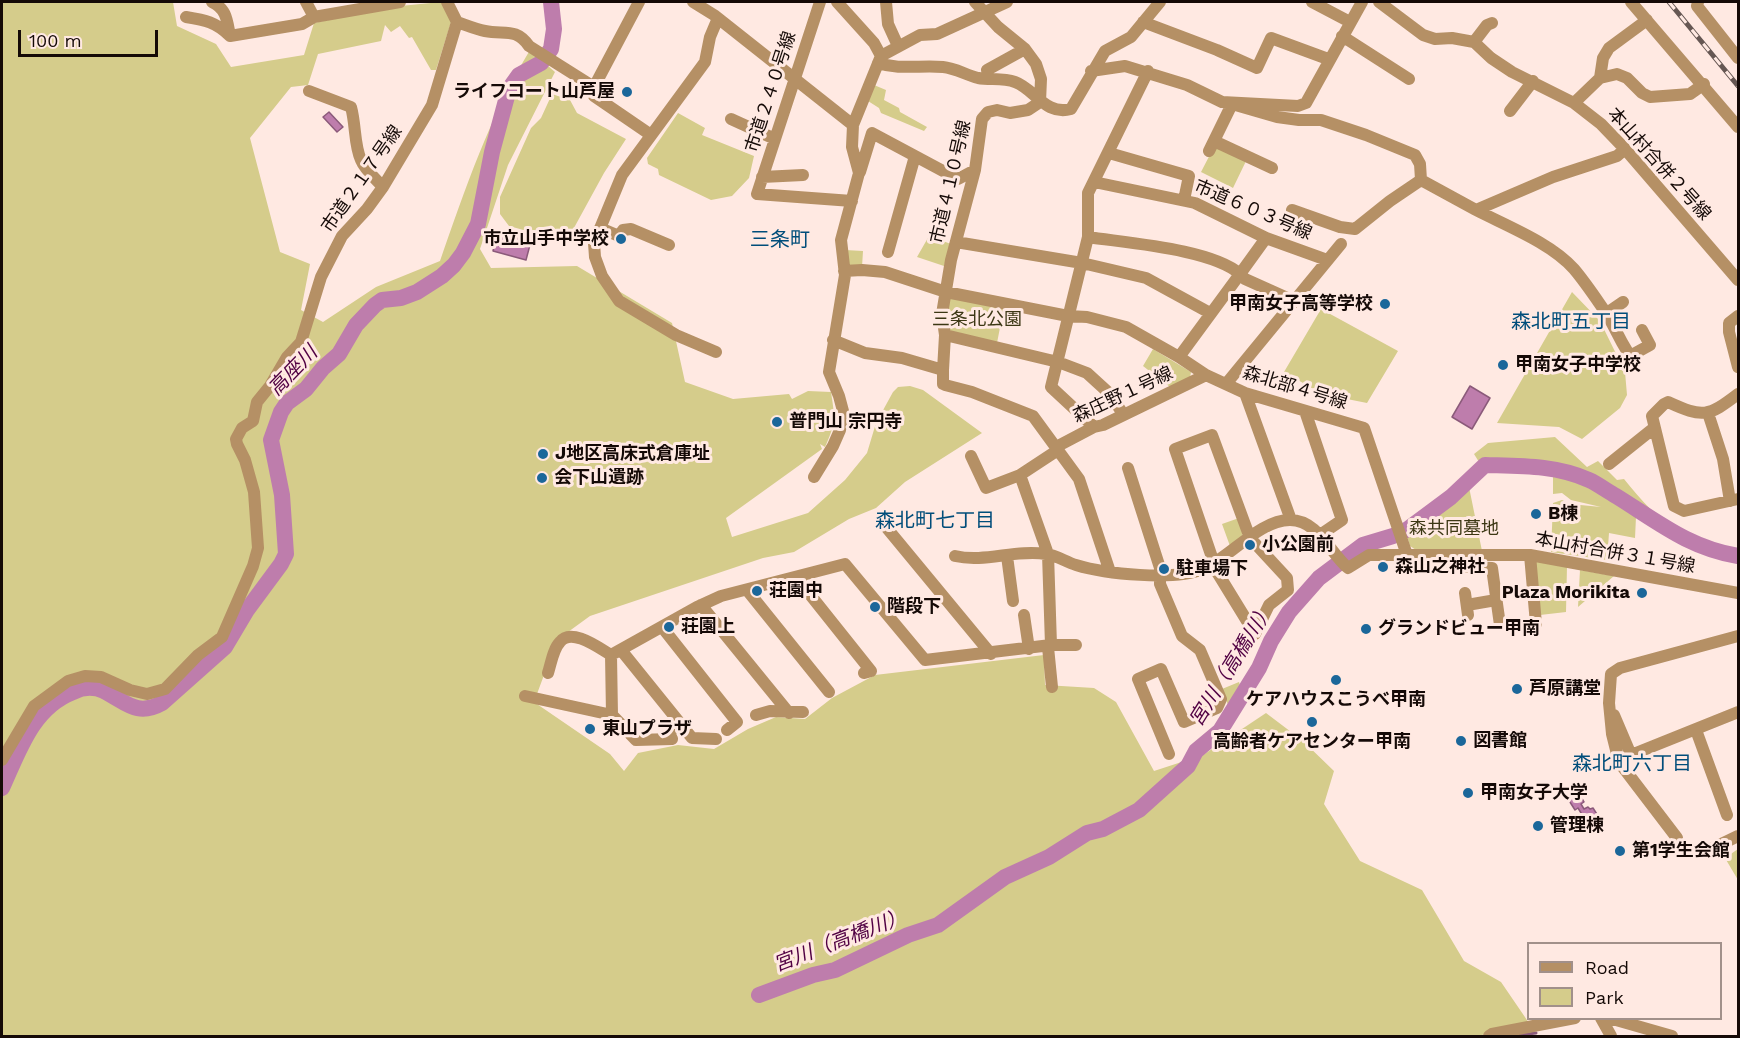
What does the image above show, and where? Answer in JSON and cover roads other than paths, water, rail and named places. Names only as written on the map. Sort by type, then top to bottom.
[{"type":"street","points":[[212,2],[225,12],[227,36]]},
{"type":"street","points":[[306,2],[314,17]]},
{"type":"street","points":[[227,36],[302,24],[314,17],[374,4],[400,2]]},
{"type":"street","points":[[447,2],[457,22],[486,32],[507,32],[523,37],[536,51],[594,87]]},
{"type":"street","points":[[639,2],[594,87],[594,96],[651,135]]},
{"type":"street","points":[[693,2],[718,18],[853,125]]},
{"type":"street","name":"市道２４０号線","points":[[820,2],[757,194],[852,201]]},
{"type":"street","points":[[837,2],[874,43],[879,60],[890,67],[943,67],[976,78],[1015,82],[1040,102],[1062,112],[1071,109],[1091,71],[1105,51],[1131,37],[1160,2]]},
{"type":"street","points":[[886,2],[888,24],[898,46]]},
{"type":"street","points":[[975,2],[998,27],[1025,49],[1036,64],[1041,79],[1040,102]]},
{"type":"street","points":[[859,173],[852,147],[853,125],[879,60],[898,46],[920,35],[938,34],[1007,2]]},
{"type":"street","points":[[1312,2],[1350,22]]},
{"type":"street","points":[[1232,104],[1298,106],[1306,103],[1328,59],[1362,2]]},
{"type":"street","points":[[1379,2],[1423,35],[1435,39],[1452,38],[1474,42],[1487,25],[1492,23]]},
{"type":"street","points":[[1630,2],[1704,84],[1738,127]]},
{"type":"street","points":[[1698,2],[1697,6],[1738,58]]},
{"type":"street","points":[[186,17],[210,21],[220,26],[227,36]]},
{"type":"street","points":[[716,352],[676,335],[619,301],[602,276],[595,257],[594,243],[622,175],[705,62],[710,37],[718,18]]},
{"type":"street","points":[[1600,78],[1604,58],[1609,48],[1647,20]]},
{"type":"street","name":"市道２１７号線","points":[[2,760],[34,706],[68,681],[85,676],[101,677],[130,690],[147,693],[165,689],[198,655],[222,637],[258,548],[254,492],[236,439],[242,428],[253,421],[256,402],[270,386],[287,357],[301,342],[321,277],[342,236],[367,209],[383,187],[432,105],[457,22]]},
{"type":"street","points":[[1143,22],[1257,68],[1271,38],[1328,59]]},
{"type":"street","points":[[1342,36],[1409,79]]},
{"type":"street","name":"本山村合併２号線","points":[[1474,42],[1491,58],[1512,72],[1574,103],[1601,124],[1738,280]]},
{"type":"street","points":[[987,70],[1025,49]]},
{"type":"street","points":[[1091,71],[1125,66],[1148,71],[1187,85],[1222,102],[1277,117],[1321,120],[1415,155],[1420,164],[1421,180]]},
{"type":"street","points":[[1094,428],[1051,387],[1088,237],[1088,194],[1148,71]]},
{"type":"street","points":[[1574,103],[1600,78],[1617,74],[1627,78],[1642,93],[1650,97],[1690,94],[1704,84]]},
{"type":"street","points":[[1511,112],[1533,81]]},
{"type":"street","points":[[309,91],[351,108],[356,124],[356,148],[362,163],[383,187]]},
{"type":"street","name":"市道４１０号線","points":[[943,370],[945,335],[942,314],[951,260],[975,170],[982,119],[988,112],[997,110],[1010,113],[1028,110],[1040,102]]},
{"type":"street","points":[[1232,104],[1212,146],[1272,168]]},
{"type":"street","points":[[731,119],[775,139]]},
{"type":"street","points":[[817,473],[840,430],[843,411],[829,372],[844,271],[841,240],[872,133],[958,179],[975,170]]},
{"type":"street","points":[[1476,210],[1553,177],[1617,156],[1625,150]]},
{"type":"street","points":[[1109,153],[1189,176],[1184,200]]},
{"type":"street","points":[[888,252],[915,156]]},
{"type":"street","points":[[762,177],[803,175]]},
{"type":"street","points":[[1421,180],[1530,237],[1574,268],[1606,314],[1632,359],[1650,345],[1642,330]]},
{"type":"street","points":[[1292,210],[1355,230],[1390,201],[1421,180]]},
{"type":"street","name":"市道６０３号線","points":[[1094,182],[1195,203],[1266,238],[1327,260]]},
{"type":"street","points":[[600,228],[619,236],[623,230],[631,229],[669,245]]},
{"type":"street","points":[[1088,237],[1200,254],[1233,268],[1245,279],[1294,301]]},
{"type":"street","points":[[1179,357],[1266,238]]},
{"type":"street","points":[[956,242],[1082,263],[1146,278],[1210,313]]},
{"type":"street","name":"森北部４号線","points":[[1341,244],[1226,384],[1245,393],[1364,428],[1406,551]]},
{"type":"street","points":[[844,271],[885,272],[946,292],[1068,316],[1087,317],[1126,327],[1206,375],[1226,384]]},
{"type":"street","points":[[1606,314],[1623,302]]},
{"type":"street","points":[[1738,316],[1729,323],[1729,332],[1738,367]]},
{"type":"street","points":[[945,335],[1058,362],[1087,373],[1110,394],[1123,414]]},
{"type":"street","points":[[833,340],[866,353],[902,358],[943,370],[943,384],[972,392],[1033,416],[1079,479],[1110,572]]},
{"type":"street","name":"森庄野１号線","points":[[971,456],[987,494],[1020,475],[1057,448],[1206,375]]},
{"type":"street","points":[[1245,393],[1291,520]]},
{"type":"street","points":[[1708,413],[1734,500],[1684,511],[1674,506],[1652,416],[1668,402],[1687,410],[1708,413],[1720,408],[1738,394]]},
{"type":"street","points":[[955,556],[971,560],[1048,554],[1077,565],[1110,572],[1161,575],[1203,569],[1272,523],[1291,520],[1307,525],[1320,535],[1342,520],[1305,411]]},
{"type":"street","points":[[1609,464],[1654,428]]},
{"type":"street","points":[[1212,435],[1250,538],[1287,578],[1288,590],[1269,605],[1255,634],[1217,572],[1215,562],[1175,449],[1212,435]]},
{"type":"street","points":[[1128,468],[1160,568],[1160,584],[1182,636],[1200,650],[1221,699],[1217,708],[1184,722],[1161,669],[1138,679],[1169,754]]},
{"type":"street","points":[[1020,475],[1048,554],[1052,687]]},
{"type":"street","points":[[886,527],[991,654]]},
{"type":"street","name":"本山村合併３１号線","points":[[1320,535],[1334,555],[1348,568],[1369,555],[1406,551],[1434,555],[1530,555],[1738,593]]},
{"type":"street","points":[[1434,555],[1434,565],[1492,568],[1500,625]]},
{"type":"street","points":[[1530,555],[1536,624]]},
{"type":"street","points":[[1007,556],[1012,601]]},
{"type":"street","points":[[616,652],[721,596],[845,564],[925,660],[1076,645]]},
{"type":"street","points":[[796,577],[871,671],[864,673]]},
{"type":"street","points":[[747,590],[829,693]]},
{"type":"street","points":[[1467,604],[1497,600]]},
{"type":"street","points":[[701,605],[789,712]]},
{"type":"street","points":[[1024,615],[1029,649]]},
{"type":"street","points":[[662,627],[732,726]]},
{"type":"street","points":[[548,673],[558,643],[564,637],[573,636],[616,652],[692,738],[716,739]]},
{"type":"street","points":[[1677,838],[1619,762],[1612,734],[1609,703],[1611,674],[1620,668],[1738,636]]},
{"type":"street","points":[[612,715],[616,652]]},
{"type":"street","points":[[525,696],[612,715],[636,740],[672,739],[670,732]]},
{"type":"street","points":[[1609,703],[1631,755],[1738,712]]},
{"type":"street","points":[[756,715],[770,711],[803,712]]},
{"type":"street","points":[[1696,730],[1727,815]]},
{"type":"street","points":[[1707,851],[1738,836]]},
{"type":"street","points":[[1489,1036],[1541,1031],[1570,1020]]},
{"type":"street","points":[[1602,1020],[1611,1036]]},
{"type":"street","points":[[1616,1020],[1672,1036]]},
{"type":"waterway","name":"高座川","points":[[2,788],[28,732],[47,709],[59,699],[77,690],[92,688],[100,689],[138,708],[153,707],[162,703],[225,647],[247,610],[286,554],[282,495],[271,440],[281,412],[287,403],[306,389],[323,368],[339,354],[356,325],[375,305],[382,300],[401,298],[417,292],[442,276],[463,253],[478,224],[492,152],[509,89],[519,75],[541,63],[551,49],[554,29],[551,2]]},
{"type":"waterway","name":"宮川（高橋川）","points":[[759,995],[813,975],[835,970],[908,935],[938,925],[1005,877],[1049,857],[1087,833],[1103,829],[1139,810],[1188,766],[1196,751],[1220,731],[1259,668],[1271,641],[1289,612],[1319,578],[1363,545],[1408,529],[1451,497],[1485,465],[1538,467],[1576,475],[1596,483],[1689,540],[1704,547],[1738,556]]},
{"type":"waterway","points":[[1512,1036],[1536,1033]]},
{"type":"railway","points":[[1669,2],[1738,86]]},
{"type":"place","name":"ライフコート山芦屋","points":[[627,92]]},
{"type":"place","name":"市立山手中学校","points":[[621,239]]},
{"type":"place","name":"甲南女子高等学校","points":[[1385,304]]},
{"type":"place","name":"甲南女子中学校","points":[[1503,365]]},
{"type":"place","name":"普門山 宗円寺","points":[[777,422]]},
{"type":"place","name":"J地区高床式倉庫址","points":[[543,454]]},
{"type":"place","name":"会下山遺跡","points":[[542,478]]},
{"type":"place","name":"B棟","points":[[1536,514]]},
{"type":"place","name":"小公園前","points":[[1250,545]]},
{"type":"place","name":"森山之神社","points":[[1383,567]]},
{"type":"place","name":"駐車場下","points":[[1164,569]]},
{"type":"place","name":"荘園中","points":[[757,591]]},
{"type":"place","name":"Plaza Morikita","points":[[1642,593]]},
{"type":"place","name":"階段下","points":[[875,607]]},
{"type":"place","name":"荘園上","points":[[669,627]]},
{"type":"place","name":"グランドビュー甲南","points":[[1366,629]]},
{"type":"place","name":"ケアハウスこうべ甲南","points":[[1336,680]]},
{"type":"place","name":"芦原講堂","points":[[1517,689]]},
{"type":"place","name":"高齢者ケアセンター甲南","points":[[1312,722]]},
{"type":"place","name":"東山プラザ","points":[[590,729]]},
{"type":"place","name":"図書館","points":[[1461,741]]},
{"type":"place","name":"甲南女子大学","points":[[1468,793]]},
{"type":"place","name":"管理棟","points":[[1538,826]]},
{"type":"place","name":"第1学生会館","points":[[1620,851]]},
{"type":"district","name":"三条町","points":[[780,240]]},
{"type":"district","name":"森北町五丁目","points":[[1571,322]]},
{"type":"district","name":"森北町七丁目","points":[[935,521]]},
{"type":"district","name":"森北町六丁目","points":[[1632,764]]},
{"type":"park label","name":"三条北公園","points":[[977,320]]},
{"type":"park label","name":"森共同墓地","points":[[1454,529]]}]
